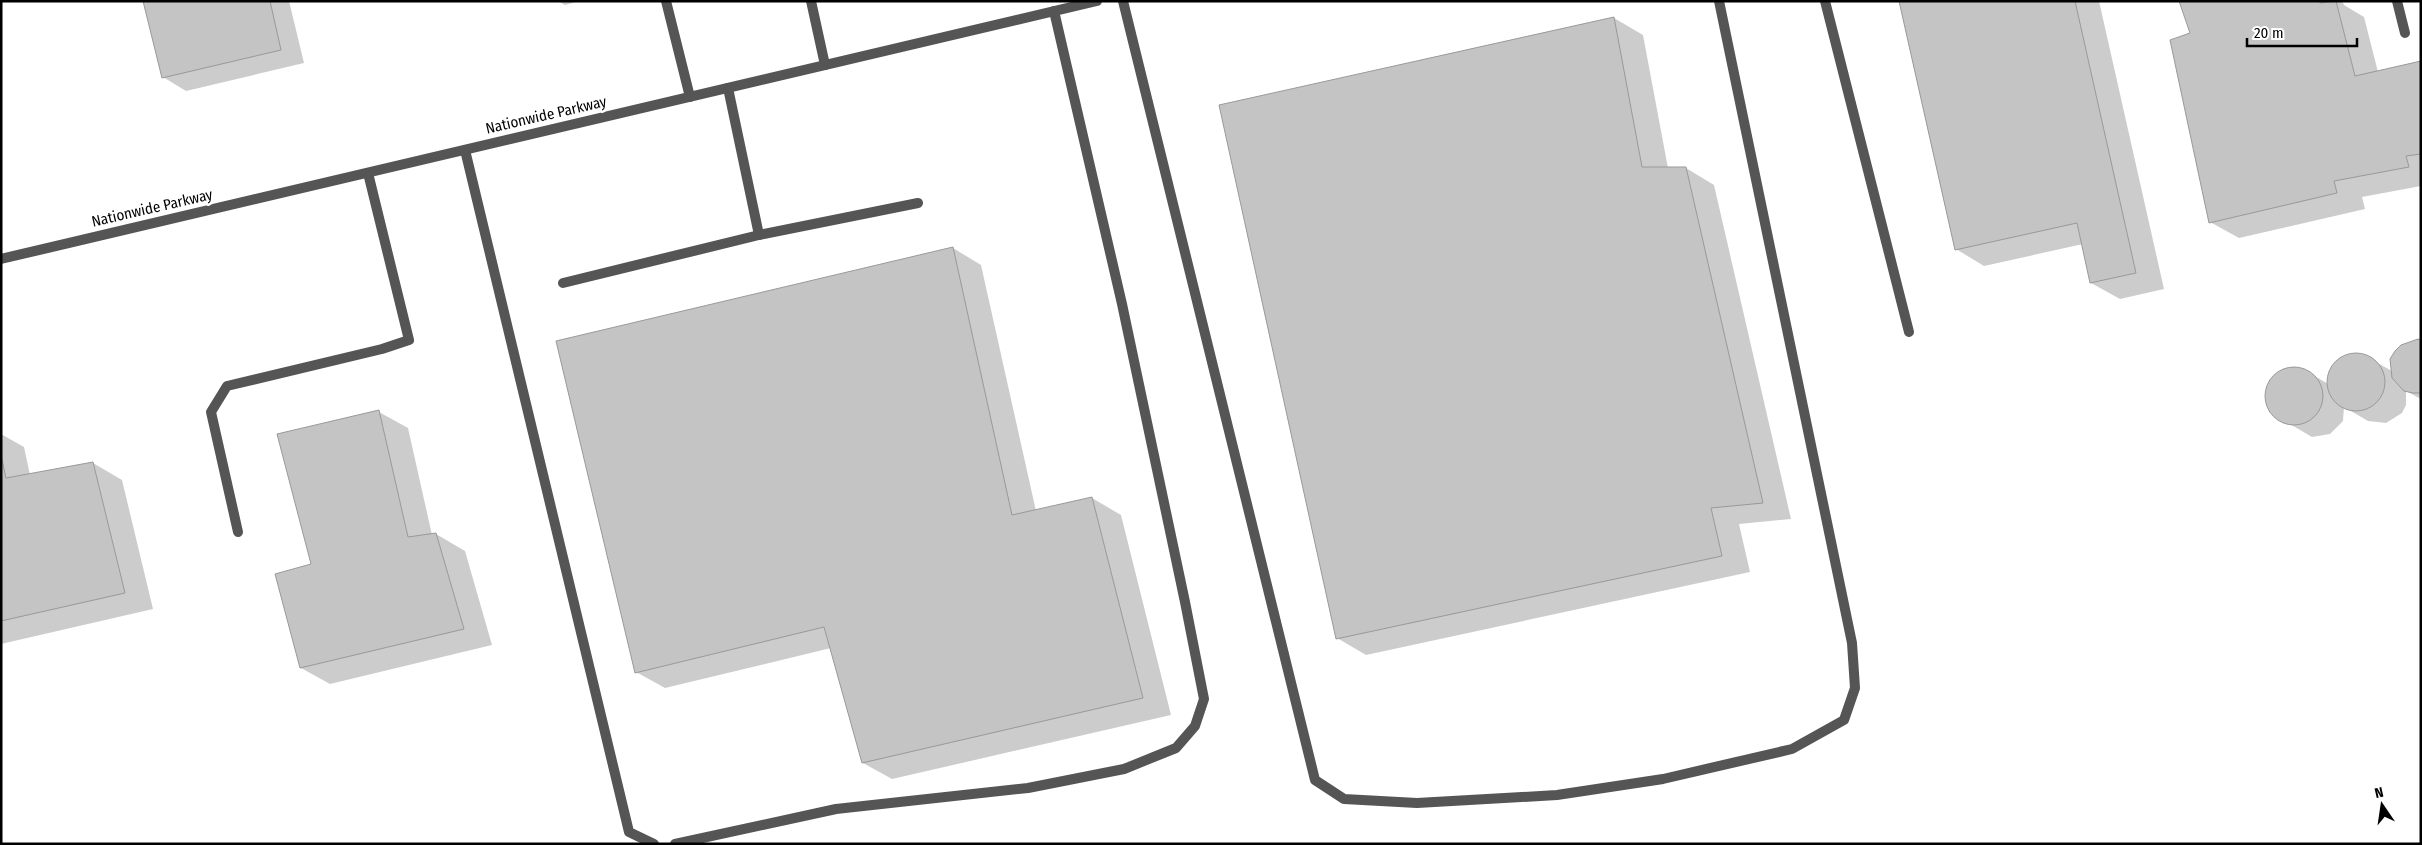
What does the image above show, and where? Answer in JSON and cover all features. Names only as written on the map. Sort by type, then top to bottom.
[{"type":"street","points":[[666,1],[690,97]]},
{"type":"street","points":[[811,1],[825,65]]},
{"type":"street","name":"Nationwide Parkway","points":[[1,259],[1097,1]]},
{"type":"street","points":[[1122,1],[1315,780],[1344,799],[1417,803],[1557,795],[1663,779],[1792,749],[1844,720],[1855,688],[1852,643],[1719,1]]},
{"type":"street","points":[[1825,1],[1908,332]]},
{"type":"street","points":[[2397,1],[2405,33]]},
{"type":"street","points":[[675,844],[836,809],[1028,788],[1124,769],[1176,748],[1195,726],[1204,699],[1191,631],[1122,304],[1054,11]]},
{"type":"street","points":[[728,88],[759,235]]},
{"type":"street","points":[[465,150],[630,832],[654,844]]},
{"type":"street","points":[[238,532],[211,412],[227,386],[382,349],[409,340],[368,173]]},
{"type":"street","points":[[563,283],[759,235],[918,203]]},
{"type":"building","points":[[143,1],[270,1],[281,50],[162,78]]},
{"type":"building","points":[[1899,1],[2075,1],[2136,273],[2090,283],[2077,223],[1955,250]]},
{"type":"building","points":[[2179,1],[2319,1],[2320,3],[2336,1],[2355,76],[2421,61],[2421,154],[2406,156],[2409,167],[2334,181],[2337,193],[2209,223],[2170,40],[2190,33]]},
{"type":"building","points":[[1614,17],[1642,167],[1686,167],[1763,503],[1711,508],[1722,556],[1336,639],[1219,105]]},
{"type":"building","points":[[953,247],[1012,515],[1092,497],[1143,698],[862,763],[824,627],[635,673],[556,341]]},
{"type":"building","points":[[2418,339],[2421,340],[2421,393],[2413,393],[2404,391],[2392,378],[2390,359],[2401,345]]},
{"type":"building","points":[[2356,353],[2367,355],[2380,366],[2385,382],[2383,393],[2372,406],[2356,411],[2345,409],[2332,398],[2327,382],[2329,371],[2340,358]]},
{"type":"building","points":[[2294,367],[2305,369],[2318,380],[2323,396],[2321,407],[2310,420],[2294,425],[2283,423],[2270,412],[2265,396],[2267,385],[2278,372]]},
{"type":"building","points":[[379,410],[408,537],[436,533],[464,629],[300,668],[275,574],[311,564],[277,434]]},
{"type":"building","points":[[1,455],[6,478],[93,462],[125,593],[1,621]]}]
